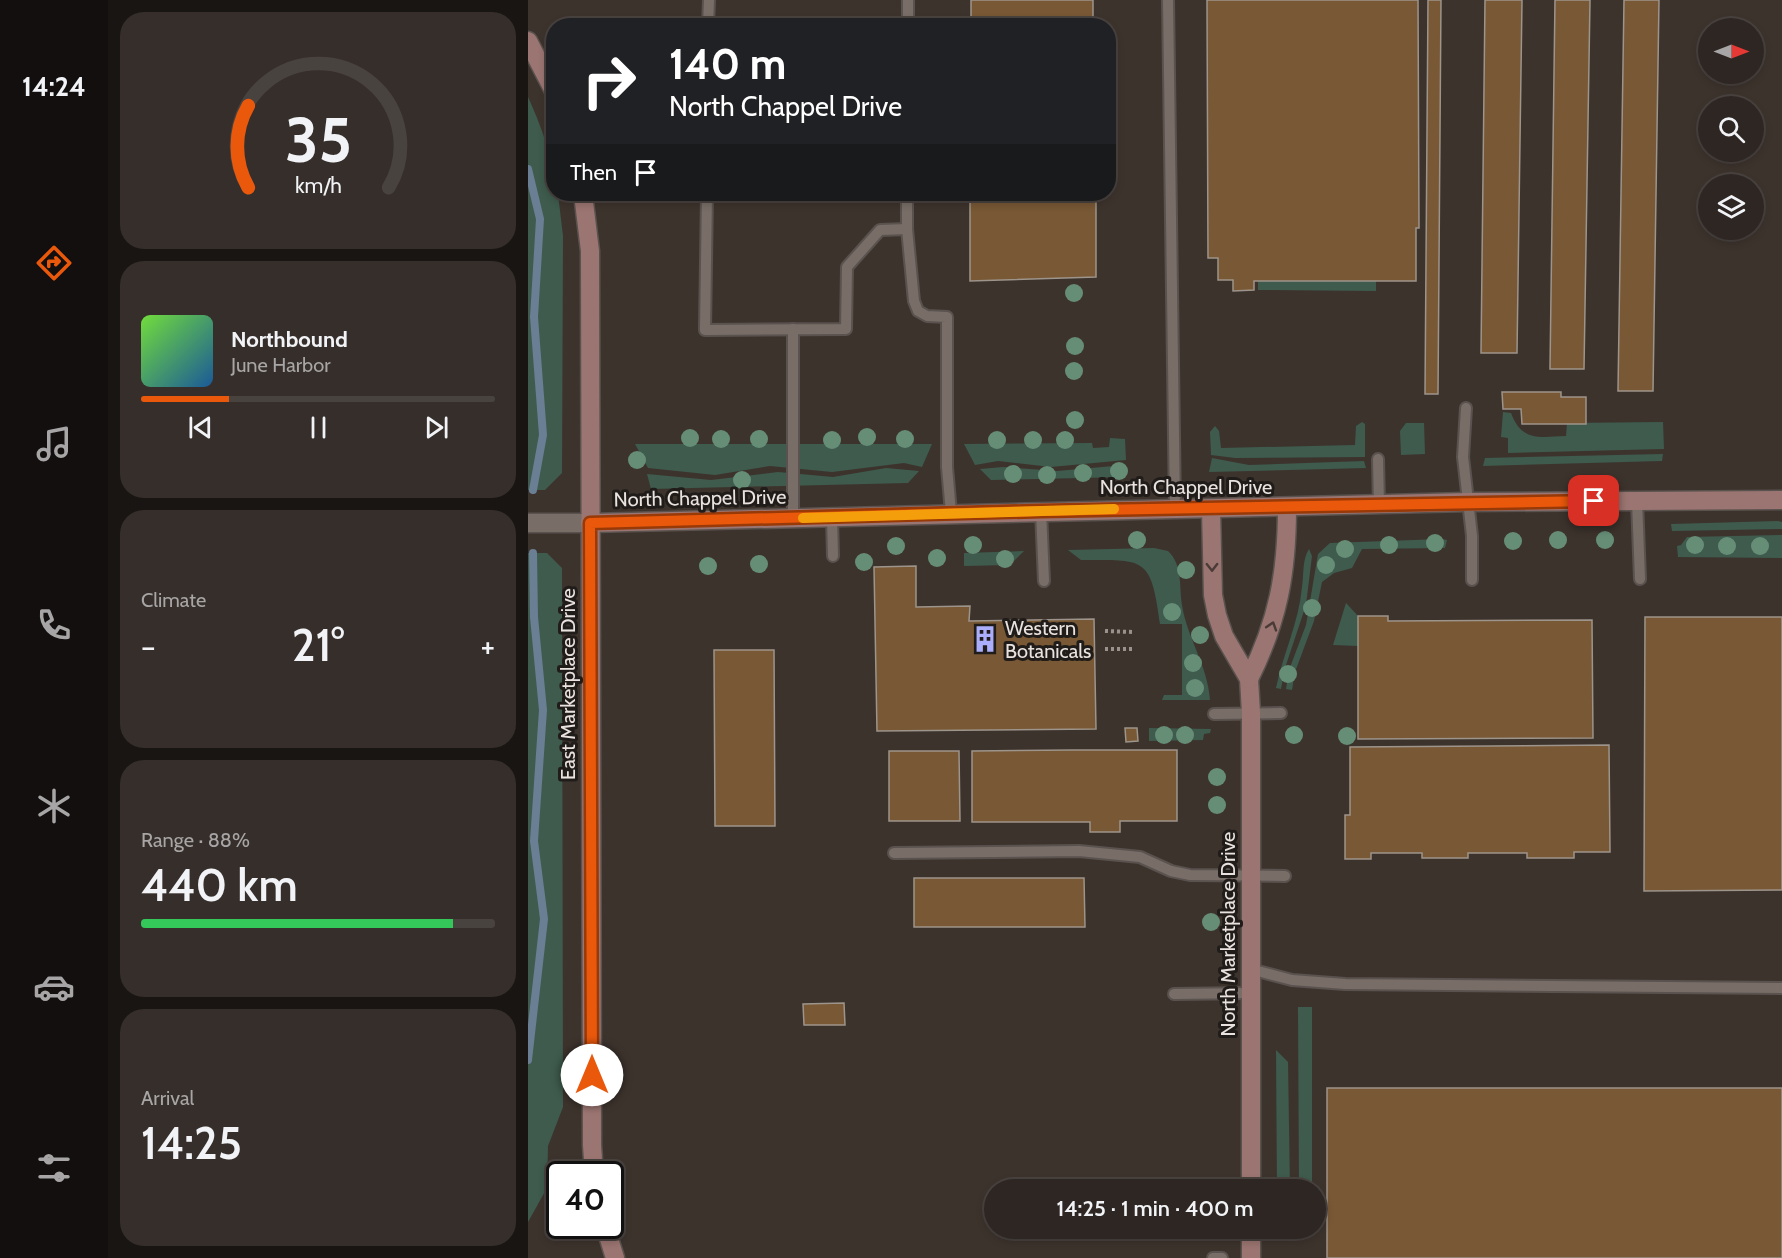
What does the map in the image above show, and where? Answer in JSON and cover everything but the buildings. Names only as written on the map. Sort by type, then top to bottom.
[{"type":"street","points":[[528,41],[546,76]]},
{"type":"street","name":"East Marketplace Drive","points":[[584,201],[590,251],[593,1161]]},
{"type":"street","name":"North Chappel Drive","points":[[590,523],[1041,511],[1380,506],[1467,502],[1782,501]]},
{"type":"street","points":[[1249,679],[1273,626],[1280,596],[1287,554],[1287,508]]},
{"type":"street","points":[[1211,509],[1213,594],[1217,615],[1224,636],[1249,679]]},
{"type":"street","points":[[528,523],[590,523]]},
{"type":"street","name":"North Marketplace Drive","points":[[1249,679],[1252,876],[1251,1179]]},
{"type":"street","points":[[609,1239],[615,1258]]},
{"type":"street","points":[[1251,1239],[1251,1258]]},
{"type":"lane","points":[[708,18],[709,0]]},
{"type":"lane","points":[[908,0],[908,18]]},
{"type":"lane","points":[[1168,0],[1174,509]]},
{"type":"lane","points":[[707,201],[705,330],[846,329],[847,267],[880,230],[907,229]]},
{"type":"lane","points":[[907,201],[907,229],[914,301],[918,311],[927,316],[947,316],[947,467],[951,513]]},
{"type":"lane","points":[[793,329],[793,518]]},
{"type":"lane","points":[[1466,408],[1463,456],[1472,536],[1472,580]]},
{"type":"lane","points":[[1378,459],[1380,506]]},
{"type":"lane","points":[[1637,501],[1640,579]]},
{"type":"lane","points":[[1041,511],[1044,581]]},
{"type":"lane","points":[[832,517],[833,556]]},
{"type":"lane","points":[[1214,714],[1281,713]]},
{"type":"lane","points":[[894,853],[1079,852],[1140,857],[1171,871],[1190,875],[1285,876]]},
{"type":"lane","points":[[1250,969],[1292,980],[1345,984],[1782,988]]},
{"type":"lane","points":[[1174,994],[1250,993]]},
{"type":"lane","points":[[1213,1258],[1222,1258]]},
{"type":"path","points":[[1105,631],[1133,632]]},
{"type":"path","points":[[1105,649],[1133,649]]},
{"type":"green space","points":[[528,97],[546,146],[546,201],[559,201],[563,236],[562,473],[545,490],[528,490]]},
{"type":"green space","points":[[1258,281],[1376,281],[1376,291],[1258,290]]},
{"type":"green space","points":[[1503,412],[1511,413],[1520,429],[1540,437],[1566,436],[1567,423],[1663,422],[1664,449],[1508,453],[1508,438],[1501,437]]},
{"type":"green space","points":[[1362,422],[1365,424],[1365,457],[1235,458],[1211,455],[1210,432],[1215,426],[1219,431],[1221,448],[1355,445],[1356,426]]},
{"type":"green space","points":[[1406,423],[1424,423],[1425,454],[1401,455],[1400,431]]},
{"type":"green space","points":[[1110,438],[1125,439],[1126,460],[1051,467],[998,461],[975,465],[964,444],[1092,443],[1093,448],[1109,447]]},
{"type":"green space","points":[[635,444],[932,444],[922,467],[904,463],[832,472],[770,466],[715,475],[648,468]]},
{"type":"green space","points":[[1663,454],[1662,461],[1483,466],[1485,458]]},
{"type":"green space","points":[[1212,458],[1249,465],[1364,461],[1366,468],[1209,472]]},
{"type":"green space","points":[[1125,465],[1125,477],[991,480],[980,469],[1003,467],[1057,471]]},
{"type":"green space","points":[[886,468],[919,471],[908,483],[651,489],[647,474],[711,480],[778,472],[833,477]]},
{"type":"green space","points":[[1782,522],[1782,529],[1672,531],[1671,524]]},
{"type":"green space","points":[[1782,535],[1782,558],[1678,557],[1677,546],[1681,545],[1687,537]]},
{"type":"green space","points":[[1447,540],[1445,548],[1362,549],[1352,568],[1334,573],[1322,582],[1314,621],[1295,672],[1292,690],[1286,689],[1289,670],[1306,625],[1318,554],[1330,543]]},
{"type":"green space","points":[[1154,548],[1168,551],[1176,563],[1180,576],[1182,605],[1205,675],[1210,700],[1162,700],[1164,695],[1182,695],[1182,624],[1160,624],[1153,585],[1141,566],[1119,560],[1081,560],[1068,550]]},
{"type":"green space","points":[[1309,549],[1312,556],[1306,605],[1285,668],[1281,689],[1276,688],[1298,613],[1304,562]]},
{"type":"green space","points":[[1024,551],[1010,565],[964,566],[964,553]]},
{"type":"green space","points":[[528,553],[547,553],[562,568],[563,1107],[548,1146],[546,1190],[528,1222]]},
{"type":"green space","points":[[1346,603],[1358,616],[1358,646],[1333,645]]},
{"type":"green space","points":[[1149,728],[1211,729],[1210,733],[1204,734],[1203,740],[1149,741]]},
{"type":"green space","points":[[1298,1007],[1312,1007],[1312,1179],[1299,1179]]},
{"type":"green space","points":[[1276,1050],[1288,1062],[1290,1179],[1277,1179]]},
{"type":"waterway","points":[[528,169],[540,219],[534,317],[543,435],[533,490]]},
{"type":"waterway","points":[[528,1060],[544,919],[534,841],[543,710],[534,617],[533,553]]},
{"type":"slow traffic","points":[[803,518],[1114,509]]},
{"type":"place","name":"Western Botanicals","points":[[985,639]]},
{"type":"route","points":[[592,1075],[590,523],[1041,511],[1594,501]]}]
